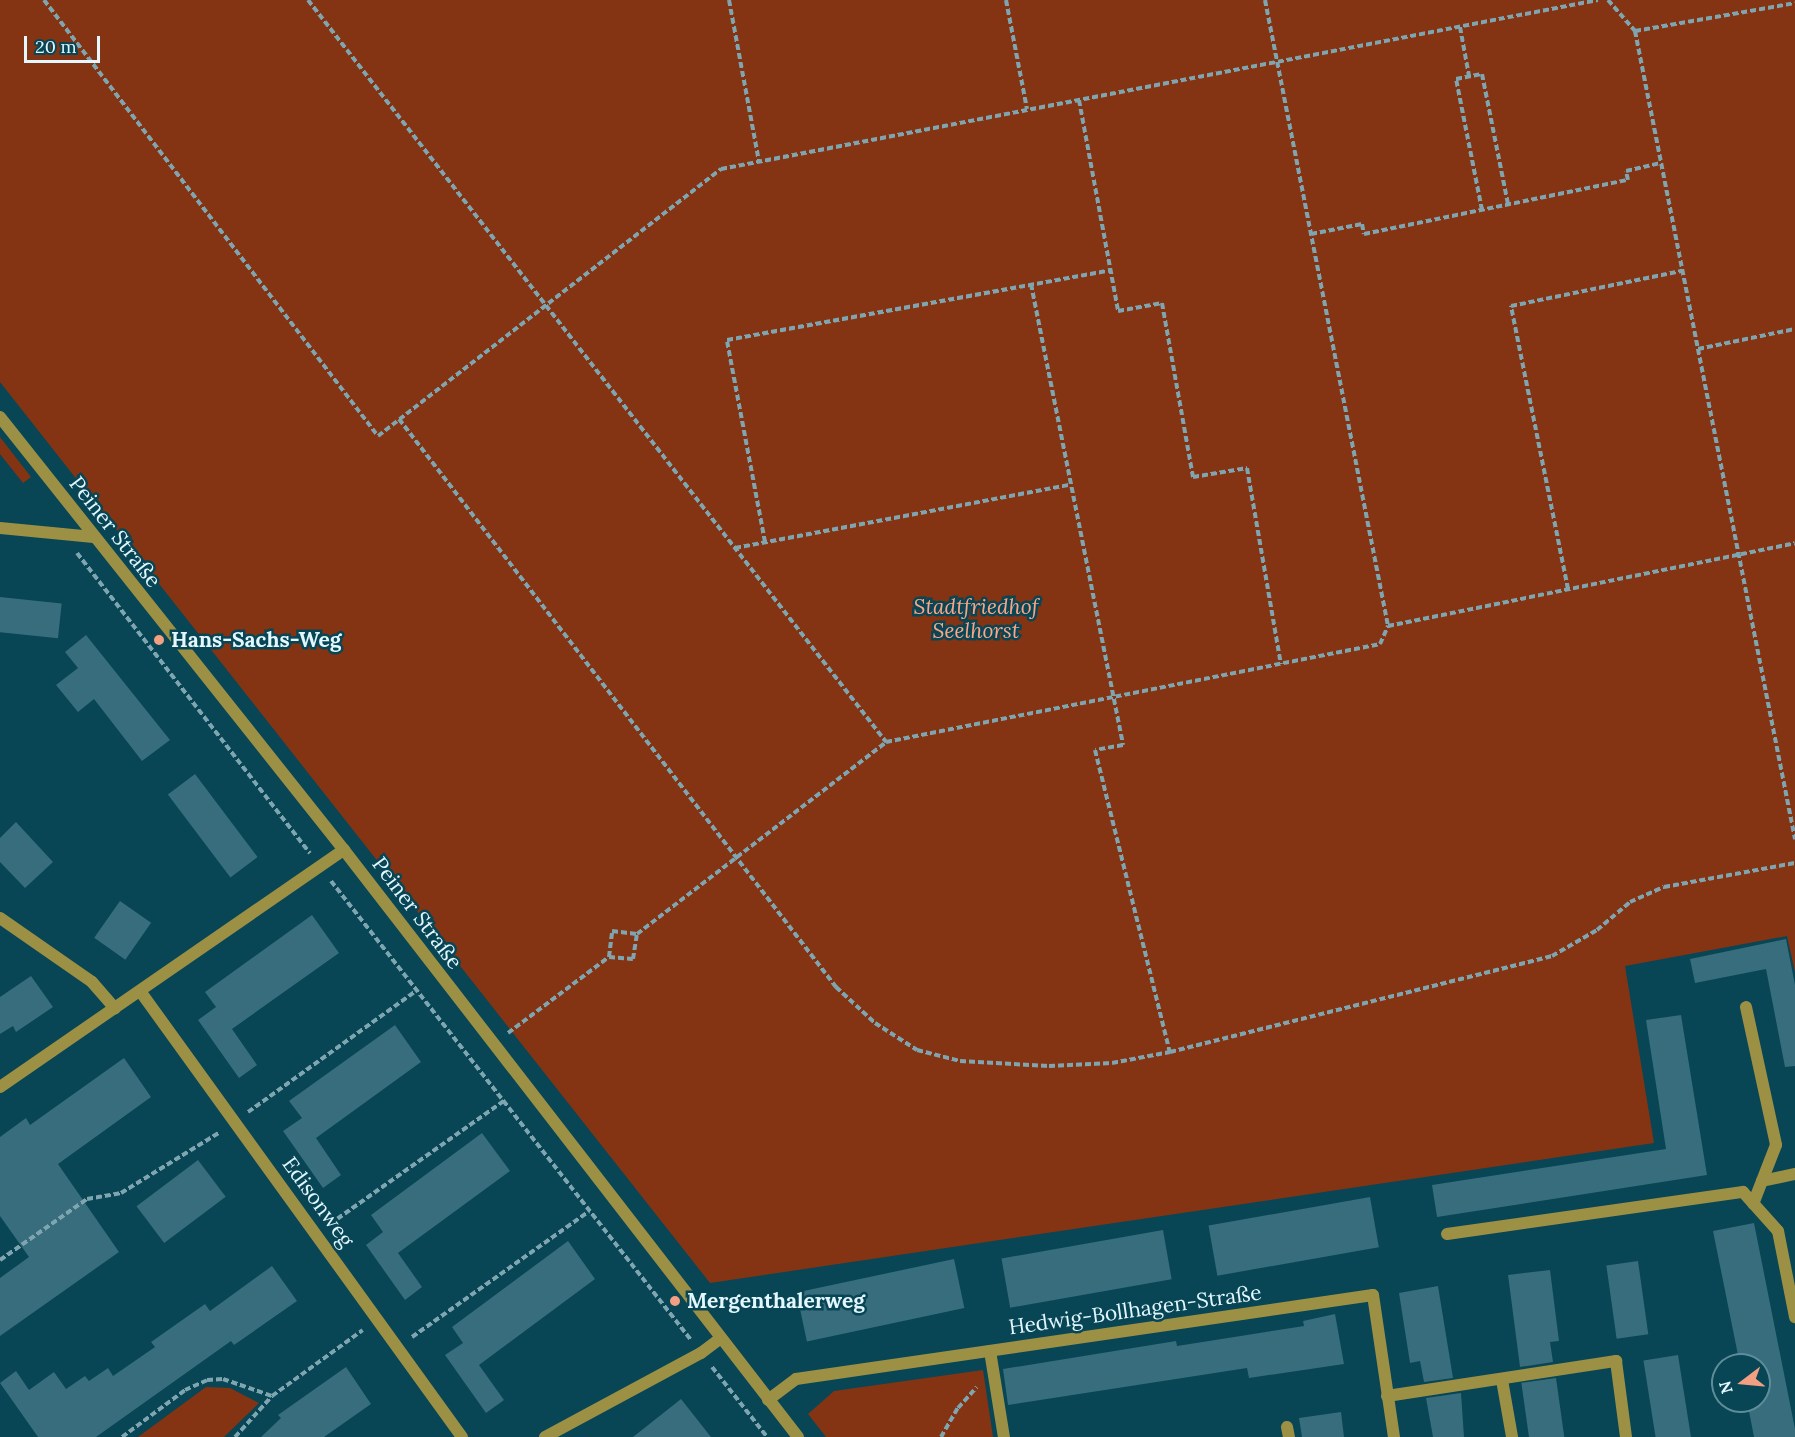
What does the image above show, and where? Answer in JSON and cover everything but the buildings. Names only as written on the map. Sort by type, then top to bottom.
[{"type":"street","name":"Peiner Straße","points":[[0,417],[344,850],[798,1437]]},
{"type":"street","points":[[0,528],[94,537]]},
{"type":"street","points":[[0,1087],[344,850]]},
{"type":"street","points":[[0,918],[92,982],[115,1008]]},
{"type":"street","name":"Edisonweg","points":[[140,991],[462,1437]]},
{"type":"street","points":[[1746,1007],[1776,1145],[1753,1204]]},
{"type":"street","points":[[1762,1181],[1795,1174]]},
{"type":"street","points":[[1447,1234],[1743,1192],[1778,1231],[1795,1317]]},
{"type":"street","name":"Hedwig-Bollhagen-Straße","points":[[768,1400],[796,1378],[1373,1295],[1394,1437]]},
{"type":"street","points":[[545,1437],[701,1353],[721,1338]]},
{"type":"street","points":[[990,1351],[1004,1437]]},
{"type":"street","points":[[1388,1396],[1616,1361],[1626,1437]]},
{"type":"street","points":[[1502,1380],[1512,1437]]},
{"type":"path","points":[[44,0],[378,436],[547,307],[721,169],[1598,0]]},
{"type":"path","points":[[308,0],[886,742]]},
{"type":"path","points":[[729,0],[759,162]]},
{"type":"path","points":[[1006,0],[1027,110]]},
{"type":"path","points":[[493,1045],[609,957],[633,959],[638,934],[886,742],[1380,644],[1388,626],[1265,0]]},
{"type":"path","points":[[1608,0],[1635,31],[1795,839]]},
{"type":"path","points":[[1635,31],[1795,3]]},
{"type":"path","points":[[1460,27],[1469,76]]},
{"type":"path","points":[[1482,210],[1456,79],[1469,76],[1482,74],[1508,204]]},
{"type":"path","points":[[1079,100],[1118,311],[1162,303],[1193,477],[1247,468],[1281,664]]},
{"type":"path","points":[[1311,234],[1362,224],[1364,234],[1628,180],[1626,171],[1661,164]]},
{"type":"path","points":[[765,542],[727,340],[1111,270]]},
{"type":"path","points":[[1568,589],[1511,306],[1682,271]]},
{"type":"path","points":[[1032,284],[1069,485],[1123,745],[1095,750],[1170,1052]]},
{"type":"path","points":[[1698,349],[1795,329]]},
{"type":"path","points":[[399,419],[836,987],[875,1023],[917,1050],[960,1061],[1049,1066],[1112,1063],[1170,1052],[1552,956],[1597,930],[1630,902],[1664,887],[1795,863]]},
{"type":"path","points":[[735,548],[1069,485]]},
{"type":"path","points":[[63,534],[767,1437]]},
{"type":"path","points":[[1388,626],[1795,543]]},
{"type":"path","points":[[609,957],[612,931],[638,934]]},
{"type":"path","points":[[0,1260],[87,1198],[121,1193],[236,1122],[417,990]]},
{"type":"path","points":[[316,1233],[504,1101]]},
{"type":"path","points":[[398,1347],[589,1210]]},
{"type":"path","points":[[235,1437],[272,1396],[378,1319]]},
{"type":"path","points":[[122,1437],[185,1390],[207,1380],[223,1379],[272,1396]]},
{"type":"path","points":[[941,1437],[958,1408],[977,1387],[995,1382]]},
{"type":"green space","name":"Stadtfriedhof Seelhorst","points":[[0,0],[1795,0],[1795,972],[1787,936],[1625,966],[1654,1143],[710,1283],[0,382]]},
{"type":"green space","points":[[0,437],[31,477],[23,483],[0,454]]},
{"type":"green space","points":[[983,1370],[993,1437],[826,1437],[808,1414],[834,1391]]},
{"type":"green space","points":[[206,1387],[230,1388],[259,1403],[224,1437],[138,1437]]},
{"type":"place","name":"Hans-Sachs-Weg","points":[[159,640]]},
{"type":"place","name":"Mergenthalerweg","points":[[675,1301]]}]
